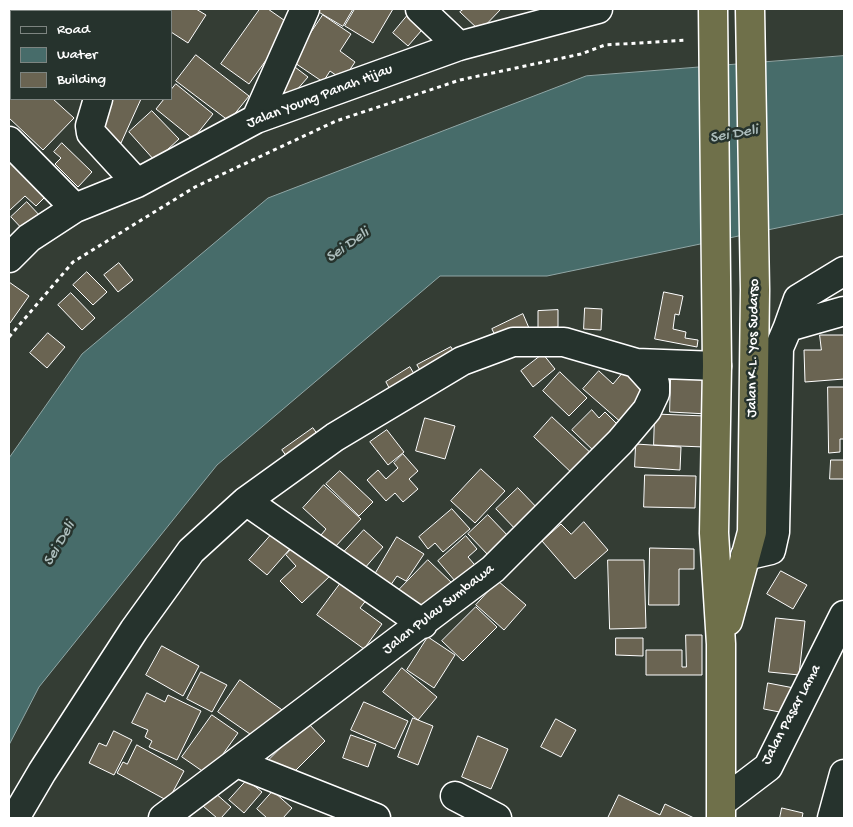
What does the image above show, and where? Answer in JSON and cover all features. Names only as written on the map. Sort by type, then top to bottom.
[{"type":"highway","name":"Jalan K.L. Yos Sudarso","points":[[713,9],[717,366],[714,532],[721,644],[722,810]]},
{"type":"highway","name":"Jalan K.L. Yos Sudarso","points":[[721,644],[752,532],[755,290],[750,9]]},
{"type":"street","points":[[420,9],[459,46]]},
{"type":"street","name":"Jalan Young Panah Hijau","points":[[9,258],[29,238],[76,208],[137,183],[256,119],[459,46],[598,9]]},
{"type":"street","points":[[256,119],[295,12]]},
{"type":"street","points":[[98,100],[90,126],[91,133],[137,183]]},
{"type":"street","points":[[9,142],[76,208]]},
{"type":"street","points":[[745,556],[771,550],[775,532],[779,348],[798,300],[844,270]]},
{"type":"street","points":[[788,327],[844,311]]},
{"type":"street","points":[[15,818],[42,772],[134,630],[191,551],[246,501],[352,427],[462,361],[513,342],[564,342],[636,363],[717,366]]},
{"type":"street","name":"Jalan Pulau Sumbawa","points":[[163,818],[423,624],[493,569],[620,442],[646,410],[655,393],[655,384],[636,363]]},
{"type":"street","points":[[246,501],[423,624]]},
{"type":"street","name":"Jalan Pasar Lama","points":[[722,810],[768,767],[844,615]]},
{"type":"street","points":[[237,763],[376,818]]},
{"type":"street","points":[[832,818],[844,774]]},
{"type":"street","points":[[455,796],[497,818]]},
{"type":"path","points":[[9,337],[73,262],[195,187],[336,122],[460,80],[581,54],[605,45],[678,41]]},
{"type":"water","name":"Sei Deli","points":[[844,56],[844,214],[547,276],[440,276],[217,465],[39,687],[9,745],[9,458],[82,354],[268,198],[586,76]]},
{"type":"building","points":[[9,9],[30,10],[10,10],[9,22]]},
{"type":"building","points":[[55,9],[91,9],[90,10]]},
{"type":"building","points":[[96,9],[127,9],[126,10],[94,10]]},
{"type":"building","points":[[196,9],[206,15],[188,43],[172,33],[172,10],[150,10]]},
{"type":"building","points":[[260,9],[268,9],[291,25],[249,84],[221,64]]},
{"type":"building","points":[[314,9],[353,9],[343,26]]},
{"type":"building","points":[[355,9],[393,9],[373,43],[345,26]]},
{"type":"building","points":[[464,9],[501,9],[480,31],[460,12]]},
{"type":"building","points":[[412,10],[428,23],[408,46],[393,33]]},
{"type":"building","points":[[323,15],[351,34],[340,51],[355,62],[343,80],[330,71],[323,82],[292,61]]},
{"type":"building","points":[[196,55],[249,96],[229,121],[176,81]]},
{"type":"building","points":[[291,64],[308,77],[289,99],[273,86]]},
{"type":"building","points":[[9,80],[10,100],[54,100],[74,118],[43,150],[9,118]]},
{"type":"building","points":[[176,84],[213,114],[193,139],[156,109],[163,100],[172,100],[172,89]]},
{"type":"building","points":[[108,100],[141,100],[121,143],[94,130]]},
{"type":"building","points":[[152,111],[179,139],[155,161],[129,132]]},
{"type":"building","points":[[62,143],[92,172],[78,187],[55,164],[61,158],[54,152]]},
{"type":"building","points":[[9,156],[49,193],[36,206],[25,196],[9,209]]},
{"type":"building","points":[[27,202],[42,218],[26,233],[11,217]]},
{"type":"building","points":[[119,263],[133,280],[118,292],[104,275]]},
{"type":"building","points":[[87,272],[107,292],[93,305],[73,285]]},
{"type":"building","points":[[9,282],[29,296],[10,323],[9,322]]},
{"type":"building","points":[[664,292],[683,296],[679,315],[675,314],[673,329],[686,332],[685,338],[698,340],[697,347],[655,339]]},
{"type":"building","points":[[71,293],[95,318],[82,330],[58,305]]},
{"type":"building","points":[[585,308],[602,309],[601,330],[584,329]]},
{"type":"building","points":[[558,310],[558,327],[538,328],[538,311]]},
{"type":"building","points":[[523,314],[529,328],[498,342],[492,329]]},
{"type":"building","points":[[48,333],[65,347],[47,368],[30,353]]},
{"type":"building","points":[[820,335],[844,335],[844,379],[805,382],[804,350],[821,350]]},
{"type":"building","points":[[451,347],[459,360],[425,379],[417,365]]},
{"type":"building","points":[[543,354],[555,369],[533,387],[521,371]]},
{"type":"building","points":[[410,367],[420,384],[395,399],[386,382]]},
{"type":"building","points":[[599,371],[613,384],[624,371],[650,394],[623,424],[583,389]]},
{"type":"building","points":[[560,372],[587,398],[569,416],[543,391]]},
{"type":"building","points":[[671,378],[710,380],[708,414],[670,412]]},
{"type":"building","points":[[828,387],[844,387],[844,439],[840,439],[840,452],[829,453]]},
{"type":"building","points":[[592,410],[599,418],[605,412],[622,429],[597,454],[572,430]]},
{"type":"building","points":[[655,414],[705,416],[704,447],[654,445]]},
{"type":"building","points":[[552,417],[594,456],[575,476],[534,437]]},
{"type":"building","points":[[425,418],[455,426],[445,459],[416,451]]},
{"type":"building","points":[[313,428],[323,442],[292,464],[282,450]]},
{"type":"building","points":[[387,430],[404,452],[388,465],[370,442]]},
{"type":"building","points":[[636,444],[681,447],[680,470],[635,467]]},
{"type":"building","points":[[403,454],[418,471],[409,479],[418,489],[403,502],[395,493],[386,501],[367,480],[378,470],[386,479],[398,468],[394,463]]},
{"type":"building","points":[[831,460],[844,460],[844,479],[830,479]]},
{"type":"building","points":[[481,469],[505,491],[475,523],[451,501]]},
{"type":"building","points":[[340,471],[373,502],[359,516],[326,484]]},
{"type":"building","points":[[645,475],[696,476],[695,508],[644,507]]},
{"type":"building","points":[[324,485],[361,519],[334,548],[321,535],[326,529],[303,508]]},
{"type":"building","points":[[518,488],[542,513],[520,534],[496,509]]},
{"type":"building","points":[[452,509],[470,529],[443,552],[435,543],[428,549],[419,537]]},
{"type":"building","points":[[488,515],[510,538],[490,557],[468,534]]},
{"type":"building","points":[[584,522],[608,550],[575,579],[542,541],[561,524],[571,534]]},
{"type":"building","points":[[279,526],[296,542],[267,575],[249,560]]},
{"type":"building","points":[[364,530],[383,547],[364,569],[344,552]]},
{"type":"building","points":[[466,536],[477,549],[468,557],[480,571],[461,588],[438,561]]},
{"type":"building","points":[[397,537],[424,554],[406,581],[397,576],[390,586],[374,576]]},
{"type":"building","points":[[299,541],[332,574],[302,603],[280,581],[296,566],[286,555]]},
{"type":"building","points":[[650,548],[694,549],[694,569],[679,569],[679,605],[649,605]]},
{"type":"building","points":[[428,560],[453,584],[419,620],[397,592]]},
{"type":"building","points":[[608,560],[644,560],[646,628],[610,629]]},
{"type":"building","points":[[781,571],[807,585],[793,609],[767,594]]},
{"type":"building","points":[[343,580],[368,598],[360,608],[382,624],[364,649],[317,615]]},
{"type":"building","points":[[498,581],[526,605],[504,630],[476,605]]},
{"type":"building","points":[[476,607],[497,627],[463,661],[442,641]]},
{"type":"building","points":[[776,618],[805,621],[799,675],[769,672]]},
{"type":"building","points":[[686,635],[702,635],[702,675],[646,675],[646,650],[682,650],[682,667],[686,667]]},
{"type":"building","points":[[428,637],[455,655],[434,688],[407,670]]},
{"type":"building","points":[[616,638],[643,638],[643,656],[616,655]]},
{"type":"building","points":[[162,646],[199,666],[183,696],[146,675]]},
{"type":"building","points":[[402,668],[437,697],[418,720],[383,692]]},
{"type":"building","points":[[201,672],[227,685],[212,712],[187,699]]},
{"type":"building","points":[[240,680],[285,712],[263,743],[218,712]]},
{"type":"building","points":[[768,683],[794,688],[790,714],[764,709]]},
{"type":"building","points":[[147,693],[165,702],[168,695],[201,711],[177,760],[149,747],[152,741],[145,737],[148,730],[132,723]]},
{"type":"building","points":[[364,702],[408,721],[395,749],[351,730]]},
{"type":"building","points":[[212,715],[238,733],[208,775],[182,757]]},
{"type":"building","points":[[413,718],[433,726],[418,765],[398,757]]},
{"type":"building","points":[[556,719],[576,730],[561,757],[541,747]]},
{"type":"building","points":[[307,722],[325,741],[286,780],[268,761]]},
{"type":"building","points":[[114,731],[132,740],[114,775],[89,763],[99,743],[106,746]]},
{"type":"building","points":[[351,735],[376,744],[368,767],[343,758]]},
{"type":"building","points":[[478,736],[508,749],[491,789],[462,777]]},
{"type":"building","points":[[137,745],[184,771],[168,801],[117,773],[123,762],[127,764]]},
{"type":"building","points":[[247,780],[262,792],[244,813],[229,800]]},
{"type":"building","points":[[273,791],[292,808],[283,818],[267,818],[257,809]]},
{"type":"building","points":[[214,792],[231,807],[221,818],[217,818],[203,806]]},
{"type":"building","points":[[619,795],[660,815],[665,804],[694,818],[608,818]]},
{"type":"building","points":[[782,808],[803,813],[802,818],[780,818]]}]
